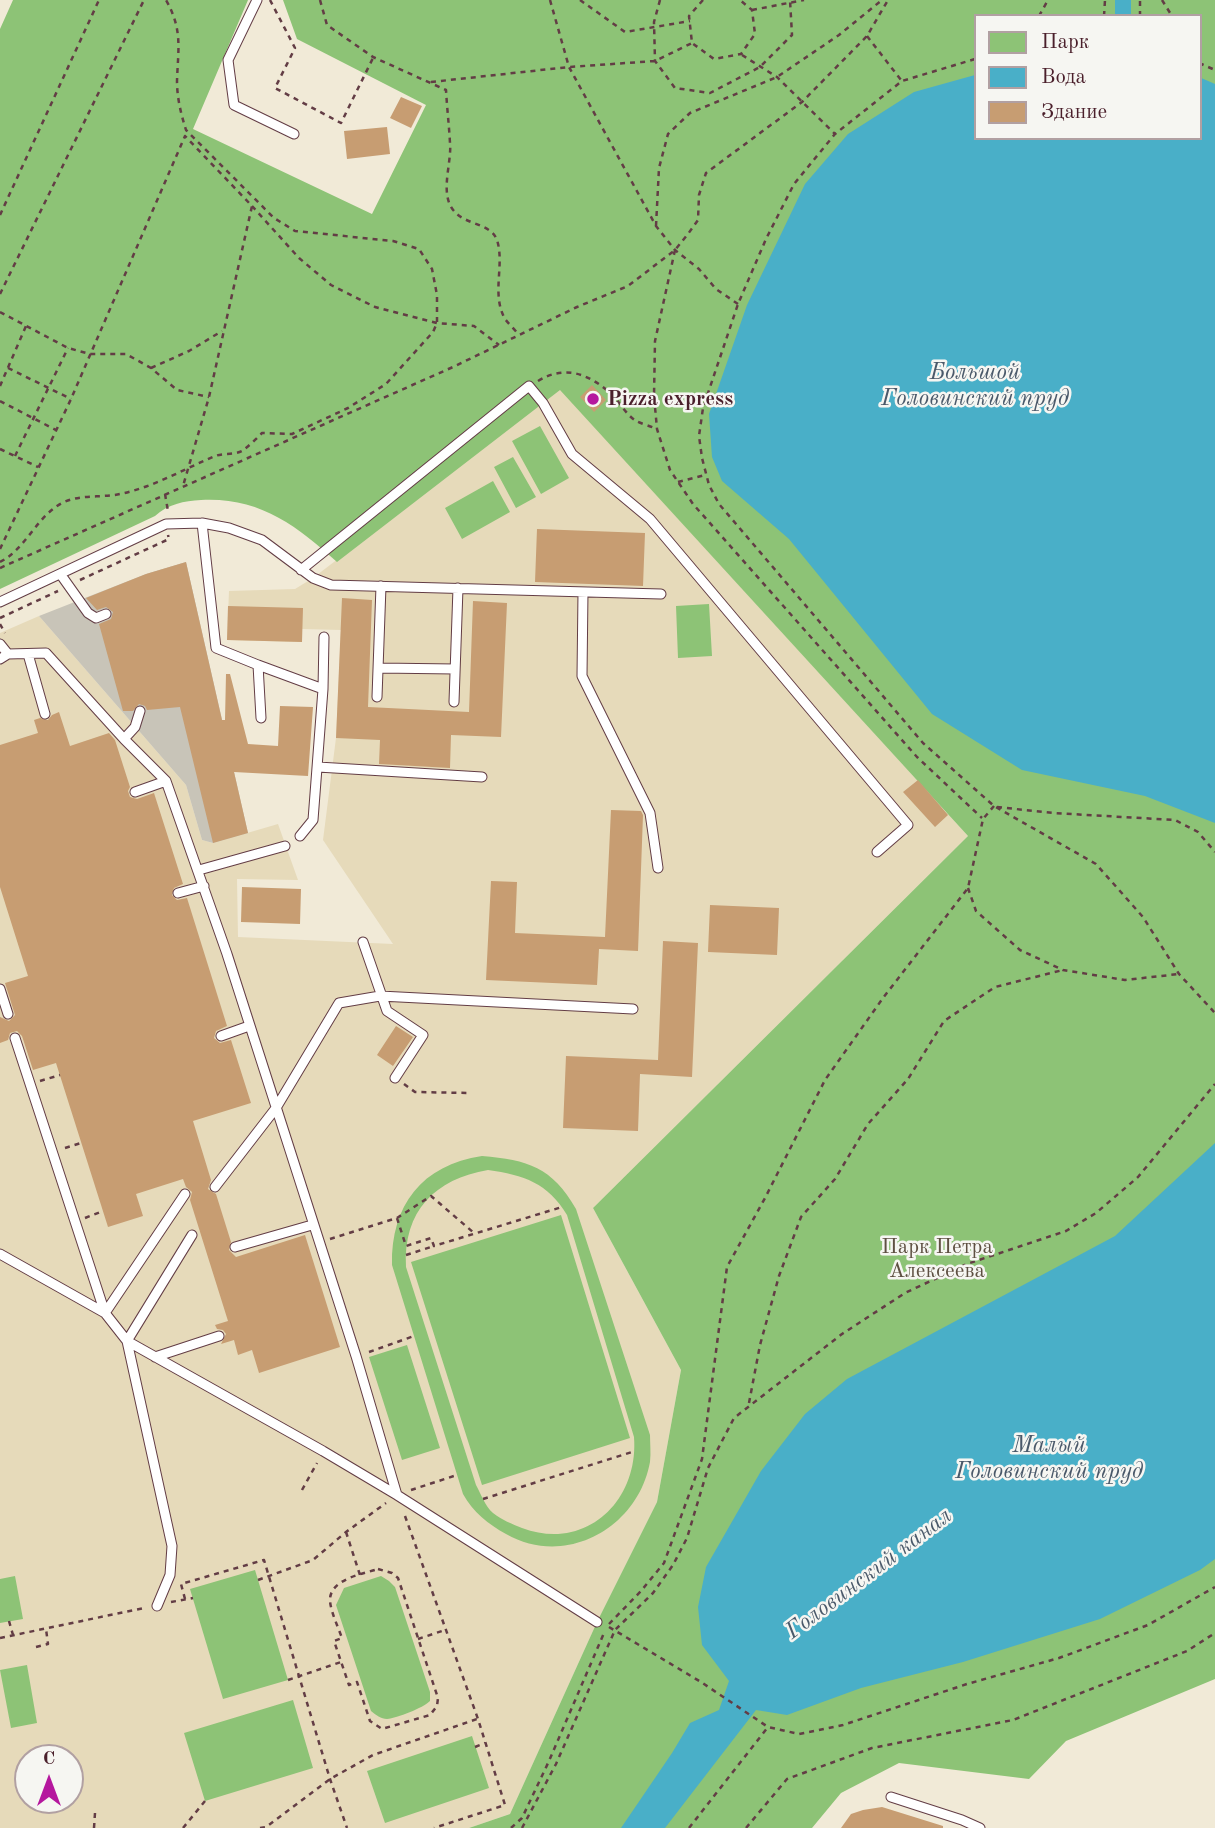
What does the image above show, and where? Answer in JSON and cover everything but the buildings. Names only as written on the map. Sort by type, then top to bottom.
[{"type":"lane","points":[[257,0],[228,60],[234,105],[294,134]]},
{"type":"lane","points":[[301,570],[529,386],[572,454],[650,519],[908,825],[877,852]]},
{"type":"lane","points":[[202,523],[216,649],[323,689]]},
{"type":"lane","points":[[0,602],[166,524],[202,523],[229,528],[261,540],[313,578],[331,585],[661,594]]},
{"type":"lane","points":[[61,575],[94,620],[106,614]]},
{"type":"lane","points":[[377,697],[381,586]]},
{"type":"lane","points":[[454,702],[458,589]]},
{"type":"lane","points":[[583,592],[582,676],[650,813],[658,868]]},
{"type":"lane","points":[[300,836],[313,820],[323,689],[324,637]]},
{"type":"lane","points":[[0,644],[4,656],[46,653],[166,781],[199,870],[356,1356],[397,1495]]},
{"type":"lane","points":[[28,654],[45,714]]},
{"type":"lane","points":[[258,665],[261,718]]},
{"type":"lane","points":[[379,667],[455,669]]},
{"type":"lane","points":[[124,739],[135,727],[140,711]]},
{"type":"lane","points":[[318,767],[482,777]]},
{"type":"lane","points":[[135,792],[166,781]]},
{"type":"lane","points":[[199,870],[285,846]]},
{"type":"lane","points":[[178,893],[204,886]]},
{"type":"lane","points":[[363,942],[387,1011],[423,1035],[395,1078]]},
{"type":"lane","points":[[0,989],[8,1014]]},
{"type":"lane","points":[[215,1187],[276,1108],[339,1003],[380,996],[633,1009]]},
{"type":"lane","points":[[221,1036],[249,1026]]},
{"type":"lane","points":[[15,1038],[105,1313],[127,1341],[397,1495],[597,1622]]},
{"type":"lane","points":[[105,1313],[185,1195]]},
{"type":"lane","points":[[235,1247],[312,1225]]},
{"type":"lane","points":[[157,1606],[170,1575],[172,1546],[127,1341],[192,1235]]},
{"type":"lane","points":[[0,1254],[105,1313]]},
{"type":"lane","points":[[155,1357],[219,1336]]},
{"type":"lane","points":[[891,1797],[962,1819],[979,1828]]},
{"type":"path","points":[[0,215],[99,0]]},
{"type":"path","points":[[0,294],[144,0]]},
{"type":"path","points":[[0,562],[13,555],[47,513],[64,502],[84,496],[102,497],[122,493],[187,470],[218,455],[240,452],[262,433],[292,434],[348,408],[386,384],[420,348],[437,323],[437,295],[432,269],[419,250],[393,241],[295,231],[274,218],[186,130],[180,113],[177,83],[180,43],[175,15],[166,0]]},
{"type":"path","points":[[270,0],[295,48],[275,88],[284,93],[341,123],[373,57]]},
{"type":"path","points":[[320,0],[327,25],[373,57],[446,90],[451,146],[447,195],[452,210],[466,222],[485,227],[495,235],[499,250],[498,293],[505,318],[520,335]]},
{"type":"path","points":[[550,0],[569,67],[656,226],[675,250],[699,269],[716,289],[738,304]]},
{"type":"path","points":[[580,0],[625,32],[690,21]]},
{"type":"path","points":[[660,0],[654,27],[655,61],[675,88],[710,93],[760,67],[792,35],[790,1]]},
{"type":"path","points":[[703,0],[689,16],[692,43],[714,59],[741,54],[755,34],[752,10],[740,0]]},
{"type":"path","points":[[752,10],[804,0]]},
{"type":"path","points":[[656,226],[659,167],[668,134],[690,113],[777,77],[882,0]]},
{"type":"path","points":[[0,568],[628,286],[675,250],[698,220],[699,195],[706,173],[802,102],[867,36],[888,0]]},
{"type":"path","points":[[867,36],[902,81]]},
{"type":"path","points":[[430,82],[655,61],[692,43]]},
{"type":"path","points":[[741,54],[777,77],[835,134]]},
{"type":"path","points":[[974,59],[902,81],[835,134],[794,184],[738,304],[703,408],[699,436],[706,475],[719,504],[923,743],[994,806],[1096,864],[1143,917],[1179,974],[1215,1013]]},
{"type":"path","points":[[0,549],[71,399],[185,135],[299,258],[331,285],[374,307],[437,323],[474,326],[500,345]]},
{"type":"path","points":[[183,486],[209,397],[252,206]]},
{"type":"path","points":[[675,250],[655,341],[654,396],[657,429],[670,470],[693,504],[917,757],[983,819]]},
{"type":"path","points":[[0,312],[68,348],[90,354],[125,354],[151,368],[177,390],[209,397]]},
{"type":"path","points":[[0,386],[26,326]]},
{"type":"path","points":[[151,368],[189,351],[222,331]]},
{"type":"path","points":[[15,456],[68,348]]},
{"type":"path","points":[[8,368],[71,399]]},
{"type":"path","points":[[529,386],[550,374],[568,371],[609,392],[634,420],[657,429]]},
{"type":"path","points":[[0,401],[56,430]]},
{"type":"path","points":[[0,449],[39,468]]},
{"type":"path","points":[[678,482],[706,475]]},
{"type":"path","points":[[511,1828],[522,1818],[607,1626],[642,1591],[664,1563],[702,1459],[727,1267],[825,1080],[883,998],[968,887],[983,819],[994,806]]},
{"type":"path","points":[[994,806],[1053,813],[1175,820],[1198,832],[1215,852]]},
{"type":"path","points":[[968,887],[976,911],[1020,950],[1063,970],[1125,980],[1179,974]]},
{"type":"path","points":[[750,1403],[760,1345],[779,1276],[801,1217],[835,1179],[868,1124],[908,1079],[944,1021],[995,987],[1063,970]]},
{"type":"path","points":[[30,1084],[60,1075]]},
{"type":"path","points":[[395,1078],[415,1092],[471,1093]]},
{"type":"path","points":[[522,1828],[556,1764],[615,1630],[653,1593],[673,1565],[687,1538],[708,1468],[734,1418],[842,1334],[905,1293],[967,1264],[1066,1231],[1096,1213],[1138,1177],[1215,1084]]},
{"type":"path","points":[[53,1152],[81,1143]]},
{"type":"path","points":[[318,1243],[397,1218],[431,1196],[474,1233]]},
{"type":"path","points":[[405,1255],[562,1207]]},
{"type":"path","points":[[90,1216],[103,1211]]},
{"type":"path","points":[[397,1218],[406,1245],[431,1238],[434,1245]]},
{"type":"path","points":[[356,1356],[414,1336]]},
{"type":"path","points":[[302,1490],[323,1451]]},
{"type":"path","points":[[483,1499],[635,1451]]},
{"type":"path","points":[[258,1580],[313,1560],[397,1495],[457,1475]]},
{"type":"path","points":[[397,1495],[478,1719],[506,1805],[434,1828]]},
{"type":"path","points":[[346,1532],[360,1575]]},
{"type":"path","points":[[185,1599],[181,1584],[264,1560],[298,1677],[347,1828]]},
{"type":"path","points":[[378,1569],[386,1570],[398,1578],[438,1698],[437,1706],[430,1715],[382,1729],[370,1721],[357,1682],[349,1685],[334,1641],[342,1638],[330,1600],[337,1586],[360,1575],[378,1569]]},
{"type":"path","points":[[607,1626],[701,1682],[768,1727],[799,1734],[843,1725],[967,1684],[1059,1658],[1148,1625],[1215,1587]]},
{"type":"path","points":[[0,1638],[193,1598]]},
{"type":"path","points":[[9,1621],[13,1635]]},
{"type":"path","points":[[36,1647],[48,1644],[46,1629]]},
{"type":"path","points":[[418,1639],[446,1630]]},
{"type":"path","points":[[25,1633],[25,1639]]},
{"type":"path","points":[[746,1828],[787,1779],[872,1748],[1013,1720],[1187,1651],[1215,1633]]},
{"type":"path","points":[[288,1680],[341,1662]]},
{"type":"path","points":[[260,1828],[266,1827],[330,1779],[373,1755],[478,1719]]},
{"type":"path","points":[[689,1828],[768,1727]]},
{"type":"path","points":[[475,1746],[485,1743]]},
{"type":"path","points":[[183,1828],[205,1801]]},
{"type":"path","points":[[94,1828],[95,1813]]},
{"type":"shaded area","points":[[560,389],[968,836],[593,1208],[681,1370],[657,1502],[597,1622],[510,1814],[469,1828],[0,1828],[0,633],[39,616],[186,785],[202,840],[213,843],[278,824],[298,880],[237,879],[238,937],[393,944],[323,840],[336,738],[341,630],[302,629],[302,642],[227,640],[229,591],[295,589]]},
{"type":"shaded area","points":[[186,562],[248,833],[213,843],[202,840],[186,785],[39,616],[146,574]]},
{"type":"green space","name":"Парк Петра Алексеева","points":[[13,0],[248,0],[193,129],[372,214],[426,105],[297,39],[283,0],[1215,0],[1215,1679],[1066,1741],[1029,1779],[899,1763],[841,1793],[812,1828],[469,1828],[510,1814],[597,1622],[657,1502],[681,1370],[593,1208],[968,836],[560,390],[337,562],[291,525],[259,509],[222,500],[195,500],[171,506],[0,589],[0,29]]},
{"type":"green space","points":[[540,426],[569,478],[541,494],[512,441]]},
{"type":"green space","points":[[513,457],[536,497],[516,508],[494,467]]},
{"type":"green space","points":[[493,481],[510,512],[462,539],[445,508]]},
{"type":"green space","points":[[709,604],[712,656],[678,658],[676,606]]},
{"type":"green space","points":[[482,1156],[526,1163],[548,1175],[567,1195],[576,1209],[650,1435],[650,1462],[643,1485],[631,1506],[615,1523],[596,1536],[575,1544],[552,1546],[529,1543],[506,1534],[476,1512],[463,1494],[392,1265],[397,1224],[414,1191],[442,1168]],"holes":[[[488,1170],[534,1182],[552,1195],[567,1215],[634,1437],[628,1482],[618,1500],[604,1515],[587,1527],[567,1533],[545,1534],[522,1528],[496,1515],[485,1503],[476,1485],[406,1267],[410,1229],[426,1201],[452,1181],[469,1174]]]},
{"type":"green space","points":[[561,1215],[630,1438],[482,1485],[411,1262]]},
{"type":"green space","points":[[407,1345],[440,1448],[402,1460],[369,1357]]},
{"type":"green space","points":[[255,1570],[288,1680],[223,1699],[190,1589]]},
{"type":"green space","points":[[15,1576],[23,1619],[0,1623],[0,1579]]},
{"type":"green space","points":[[381,1576],[395,1587],[430,1692],[430,1701],[427,1704],[387,1719],[371,1711],[336,1605],[344,1588]]},
{"type":"green space","points":[[27,1665],[37,1723],[11,1728],[0,1670]]},
{"type":"green space","points":[[293,1700],[313,1768],[205,1801],[184,1733]]},
{"type":"green space","points":[[472,1736],[489,1788],[385,1823],[367,1771]]},
{"type":"water","name":"Большой Головинский пруд","points":[[974,75],[974,140],[1201,140],[1201,78],[1215,84],[1215,823],[1145,796],[1022,770],[932,714],[789,539],[722,481],[712,457],[709,414],[747,305],[805,184],[848,134],[914,92]]},
{"type":"water","name":"Малый Головинский пруд","points":[[1215,1143],[1215,1559],[1200,1570],[1100,1619],[963,1662],[861,1688],[787,1715],[756,1710],[665,1828],[621,1828],[690,1723],[719,1710],[729,1681],[702,1645],[698,1607],[706,1567],[761,1471],[805,1414],[847,1379],[1115,1236]]},
{"type":"waterway","name":"Головинский канал","points":[[1123,0],[1123,14]]},
{"type":"place","name":"Pizza express","points":[[593,399]]}]
